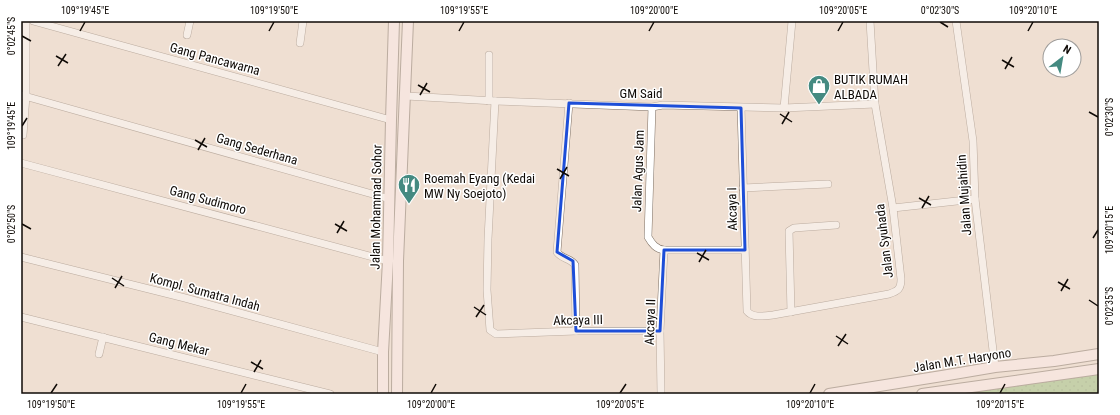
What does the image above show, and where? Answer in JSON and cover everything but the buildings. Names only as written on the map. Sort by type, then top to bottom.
[{"type":"street","points":[[23,135],[26,21]]},
{"type":"street","name":"Gang Pancawarna","points":[[34,21],[391,120]]},
{"type":"street","points":[[188,35],[190,21]]},
{"type":"street","points":[[300,43],[303,21]]},
{"type":"street","name":"Jalan Mohammad Sohor","points":[[383,394],[383,352],[390,199],[394,21]]},
{"type":"street","name":"Jalan Mohammad Sohor","points":[[397,394],[397,310],[408,21]]},
{"type":"street","points":[[784,108],[792,21]]},
{"type":"street","name":"Jalan Syuhada","points":[[747,311],[752,315],[773,315],[889,294],[897,292],[900,287],[901,279],[893,208],[875,104],[870,21]]},
{"type":"street","name":"Jalan Mujahidin","points":[[956,21],[973,142],[974,199],[994,367]]},
{"type":"street","points":[[393,50],[407,48]]},
{"type":"street","points":[[489,55],[492,101]]},
{"type":"street","name":"Gang Sederhana","points":[[24,96],[390,199]]},
{"type":"street","name":"GM Said","points":[[406,96],[652,107],[663,105],[784,108],[875,104]]},
{"type":"street","name":"Akcaya III","points":[[492,101],[487,290],[491,332],[496,334],[576,331],[660,331]]},
{"type":"street","points":[[569,103],[557,252],[560,256],[572,260],[575,265],[576,331]]},
{"type":"street","name":"Jalan Agus Jam","points":[[652,107],[648,237],[653,246],[664,250]]},
{"type":"street","name":"Akcaya I","points":[[741,108],[747,311]]},
{"type":"street","name":"Gang Sudimoro","points":[[21,163],[388,261]]},
{"type":"street","points":[[743,188],[828,184]]},
{"type":"street","points":[[893,208],[974,199]]},
{"type":"street","points":[[791,312],[789,231],[794,228],[836,225]]},
{"type":"street","points":[[664,250],[744,250]]},
{"type":"street","name":"Akcaya II","points":[[661,394],[660,331],[664,250]]},
{"type":"street","name":"Kompl. Sumatra Indah","points":[[21,256],[193,300],[383,352]]},
{"type":"street","points":[[385,309],[397,310]]},
{"type":"street","name":"Gang Mekar","points":[[21,317],[330,394]]},
{"type":"street","points":[[99,354],[103,338]]},
{"type":"street","name":"Jalan M.T. Haryono","points":[[829,394],[994,367],[1054,361],[1099,354]]},
{"type":"street","points":[[1054,361],[1058,375]]},
{"type":"street","points":[[922,394],[1099,369]]},
{"type":"street","points":[[942,376],[944,391]]},
{"type":"highlighted area","points":[[569,103],[741,108],[745,250],[664,250],[660,331],[576,331],[573,261],[557,252]]},
{"type":"green space","points":[[1099,371],[1099,394],[963,394]]},
{"type":"place","name":"BUTIK RUMAH ALBADA","points":[[819,106]]},
{"type":"place","name":"Roemah Eyang (Kedai MW Ny Soejoto)","points":[[409,204]]}]
